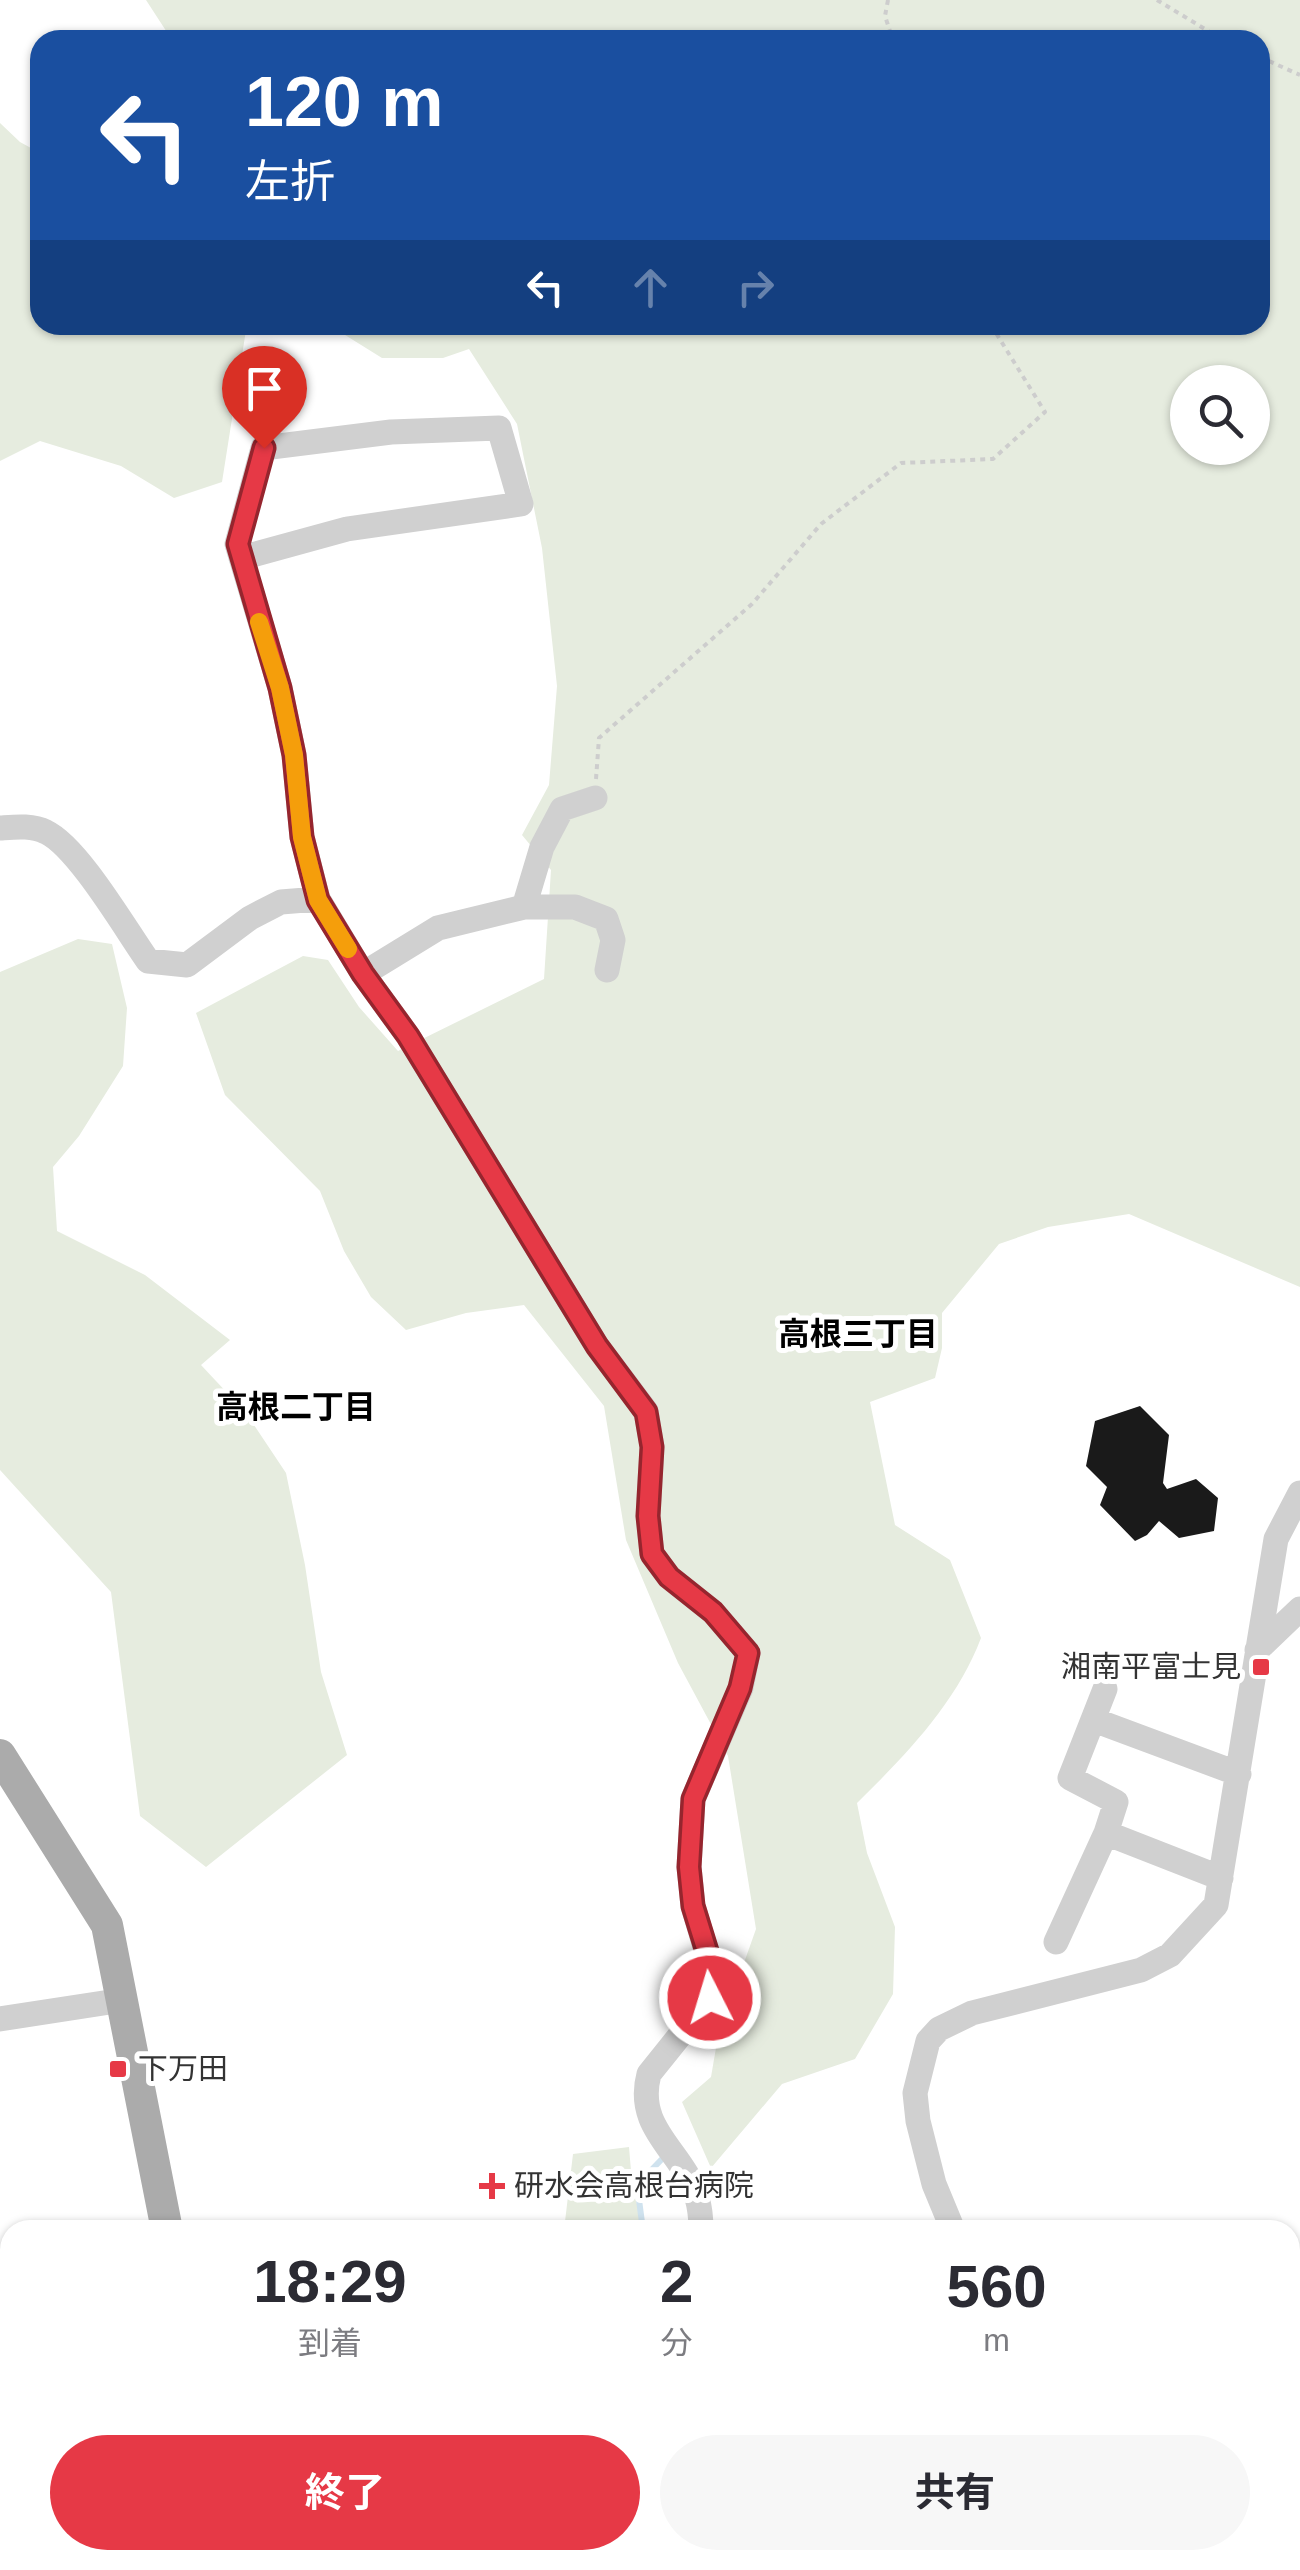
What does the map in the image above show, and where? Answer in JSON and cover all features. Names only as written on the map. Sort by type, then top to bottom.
[{"type":"main road","points":[[0,1755],[107,1925],[165,2220]]},
{"type":"street","points":[[240,558],[347,529],[521,504],[499,428],[390,432],[264,448],[238,544],[240,558],[280,688],[294,755],[302,837],[318,900],[363,974],[408,1036],[597,1346],[646,1412],[652,1447],[648,1516],[652,1554],[669,1577],[713,1612],[748,1653],[740,1688],[693,1799],[689,1867],[693,1906],[714,1974],[710,1998],[649,2074],[646,2086],[646,2106],[654,2126],[697,2195],[701,2220]]},
{"type":"street","points":[[524,907],[542,847],[562,809],[595,798]]},
{"type":"street","points":[[0,828],[21,826],[47,832],[73,855],[148,961],[187,965],[250,918],[281,902],[318,900]]},
{"type":"street","points":[[363,974],[438,928],[524,907],[576,907],[606,919],[613,940],[607,970]]},
{"type":"street","points":[[950,2220],[934,2184],[918,2120],[915,2093],[928,2041],[939,2029],[972,2013],[1141,1970],[1170,1955],[1216,1905],[1276,1538],[1300,1493]]},
{"type":"street","points":[[1257,1650],[1300,1609]]},
{"type":"street","points":[[1056,1942],[1106,1833],[1116,1802],[1070,1778],[1105,1689]]},
{"type":"street","points":[[1094,1720],[1239,1774]]},
{"type":"street","points":[[1106,1833],[1221,1878]]},
{"type":"street","points":[[0,2019],[124,2000]]},
{"type":"path","points":[[888,0],[886,16],[890,30]]},
{"type":"path","points":[[1157,0],[1206,30]]},
{"type":"path","points":[[1270,62],[1300,75]]},
{"type":"path","points":[[595,798],[599,738],[752,604],[822,524],[901,463],[993,458],[1044,412],[997,335]]},
{"type":"shaded area","points":[[146,0],[1300,0],[1300,1287],[1129,1214],[1048,1227],[999,1244],[942,1313],[942,1348],[935,1378],[870,1402],[895,1525],[950,1560],[981,1638],[944,1706],[857,1803],[867,1853],[895,1927],[893,1994],[855,2059],[782,2084],[711,2168],[682,2102],[711,2077],[718,2036],[756,1929],[728,1756],[678,1663],[626,1540],[604,1406],[524,1305],[466,1313],[406,1330],[371,1297],[344,1251],[320,1191],[225,1095],[196,1013],[303,956],[328,960],[359,1007],[398,1051],[544,979],[551,870],[522,835],[549,785],[557,686],[542,548],[517,424],[469,349],[443,358],[382,358],[345,335],[1270,335],[1270,30],[166,30]]},
{"type":"shaded area","points":[[0,123],[30,148],[30,335],[245,335],[222,482],[174,498],[121,466],[40,441],[0,461]]},
{"type":"shaded area","points":[[78,939],[112,944],[127,1008],[123,1066],[79,1136],[53,1167],[57,1231],[145,1275],[230,1340],[201,1365],[246,1413],[286,1473],[321,1672],[347,1755],[206,1867],[140,1816],[111,1592],[0,1470],[0,972]]},
{"type":"shaded area","points":[[629,2147],[641,2220],[565,2220],[573,2154]]},
{"type":"building","points":[[1140,1406],[1169,1435],[1163,1483],[1167,1489],[1196,1479],[1218,1498],[1214,1531],[1179,1538],[1159,1521],[1147,1535],[1135,1541],[1100,1505],[1107,1487],[1086,1466],[1095,1421]]},
{"type":"waterway","points":[[642,2220],[637,2185],[661,2160]]},
{"type":"slow traffic","points":[[259,622],[280,688],[294,755],[302,837],[318,900],[348,949]]},
{"type":"place","name":"湘南平富士見","points":[[1261,1667]]},
{"type":"place","name":"下万田","points":[[118,2069]]},
{"type":"place","name":"研水会高根台病院","points":[[492,2186]]},
{"type":"district","name":"高根三丁目","points":[[858,1334]]},
{"type":"district","name":"高根二丁目","points":[[296,1407]]},
{"type":"route","points":[[264,448],[238,544],[280,688],[294,755],[302,837],[318,900],[363,974],[408,1036],[597,1346],[646,1412],[652,1447],[648,1516],[652,1554],[669,1577],[713,1612],[748,1653],[740,1688],[693,1799],[689,1867],[693,1906],[714,1974],[710,1998]]}]
